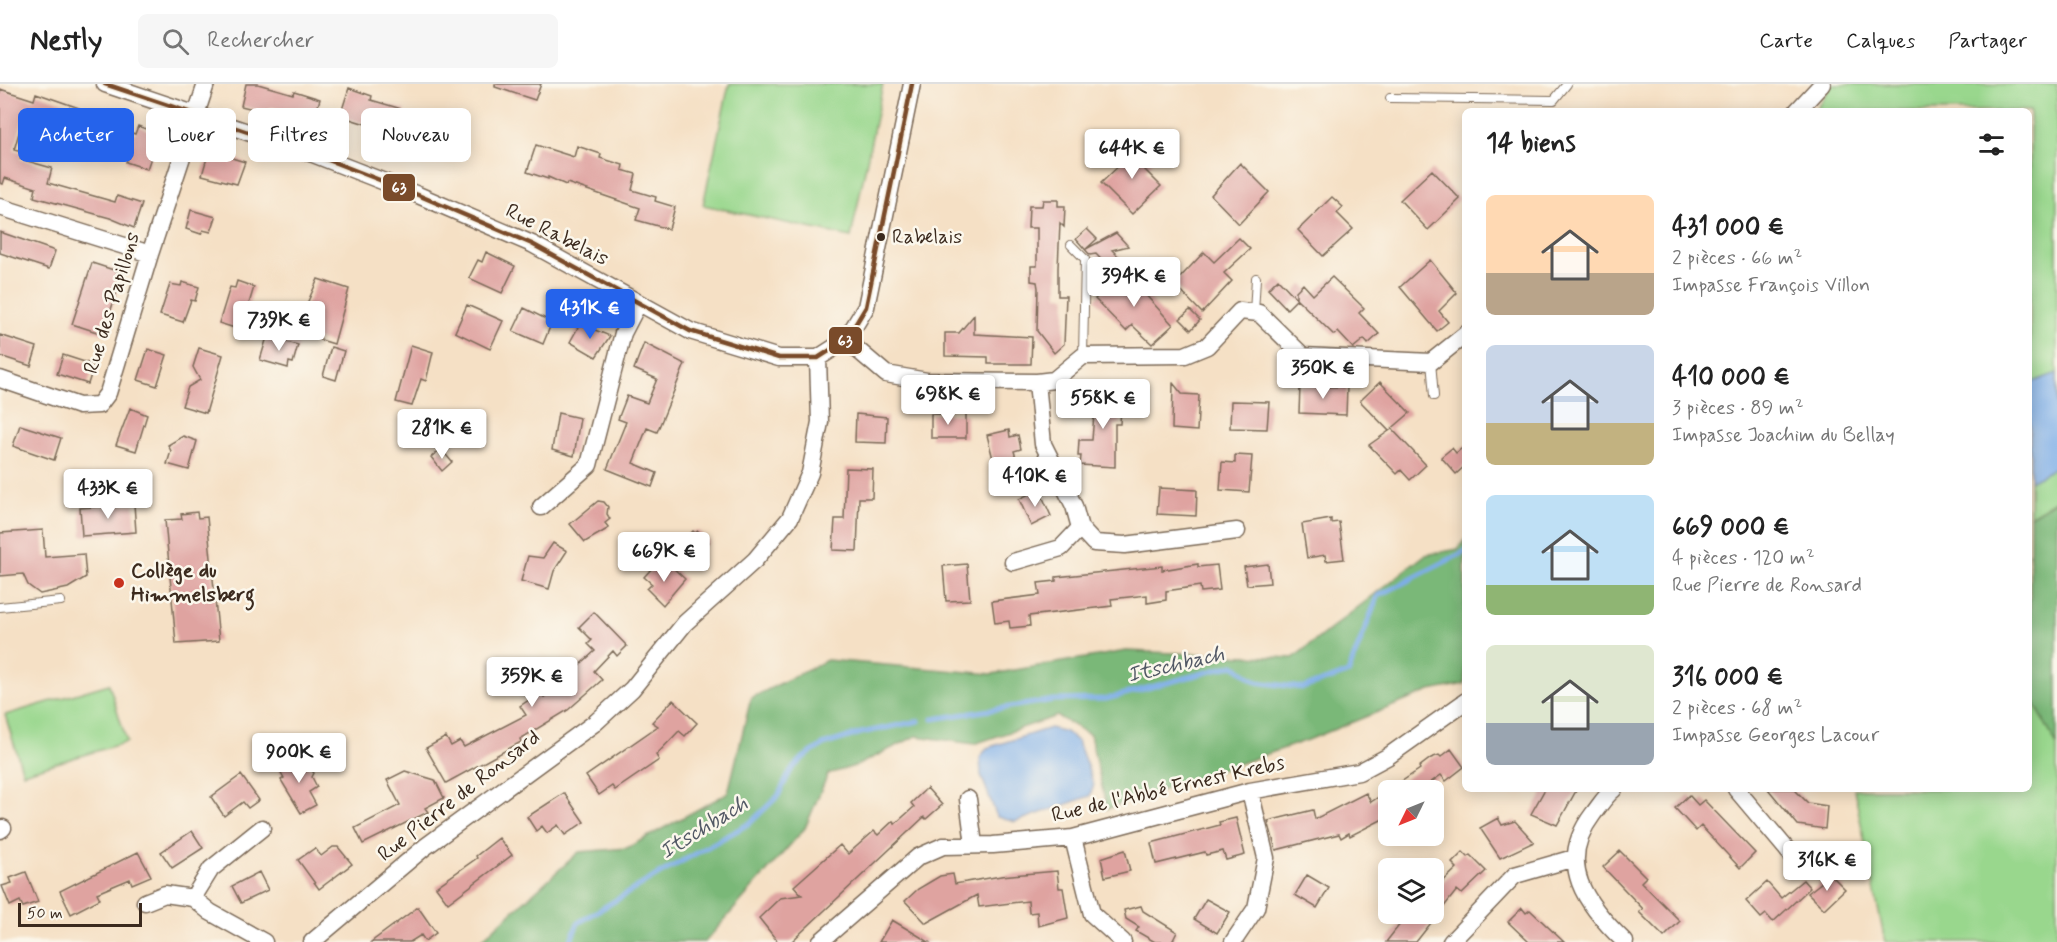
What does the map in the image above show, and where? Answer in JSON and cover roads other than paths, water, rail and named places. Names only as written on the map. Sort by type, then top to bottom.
[{"type":"street","name":"Rue Rabelais","points":[[105,84],[179,108]]},
{"type":"street","name":"Rue des Papillons","points":[[199,108],[206,84]]},
{"type":"street","points":[[818,358],[846,340],[866,307],[912,84]]},
{"type":"street","points":[[1800,108],[1822,84]]},
{"type":"street","name":"Rue Rabelais","points":[[236,127],[313,154],[532,244],[690,331],[779,358],[818,358]]},
{"type":"street","name":"Rue des Papillons","points":[[0,379],[79,406],[99,405],[108,393],[181,162]]},
{"type":"street","points":[[0,207],[150,254]]},
{"type":"street","points":[[541,507],[589,465],[623,333],[638,304]]},
{"type":"street","points":[[846,340],[886,374],[927,381],[1037,382],[1054,380],[1083,356],[1185,355],[1207,346],[1240,311],[1258,313],[1303,356],[1431,362],[1462,337]]},
{"type":"street","name":"Rue Pierre de Ronsard","points":[[312,942],[425,847],[596,722],[632,689],[685,623],[755,560],[790,518],[810,473],[820,422],[818,358]]},
{"type":"street","points":[[1037,382],[1043,444],[1074,506],[1080,528],[1094,543],[1125,545],[1237,531]]},
{"type":"street","points":[[1013,562],[1060,548],[1080,528]]},
{"type":"street","name":"Rue de l'Abbé Ernest Krebs","points":[[820,942],[918,857],[943,846],[1073,838],[1250,791],[1359,772],[1387,757],[1462,704]]},
{"type":"street","points":[[1233,942],[1256,908],[1266,858],[1250,791]]},
{"type":"street","points":[[1612,792],[1584,826],[1574,858],[1586,900],[1624,942]]},
{"type":"street","points":[[1739,792],[1794,858]]},
{"type":"street","points":[[968,799],[974,845]]},
{"type":"street","points":[[193,898],[211,869],[262,828]]},
{"type":"street","points":[[1073,838],[1092,914],[1123,942]]},
{"type":"street","points":[[1451,942],[1515,875],[1574,858]]},
{"type":"street","points":[[145,902],[165,894],[193,898],[210,912],[264,942]]},
{"type":"lane","points":[[1390,98],[1554,100],[1567,84]]},
{"type":"lane","points":[[1071,245],[1085,259],[1083,356]]},
{"type":"lane","points":[[1254,313],[1256,278]]},
{"type":"lane","points":[[1431,362],[1434,396]]},
{"type":"lane","points":[[0,607],[61,601]]},
{"type":"water","points":[[2057,373],[2057,467],[2032,480],[2032,382]]},
{"type":"water","points":[[1050,728],[1066,732],[1078,742],[1094,785],[1090,796],[1015,822],[997,817],[981,775],[980,758],[987,748]]},
{"type":"waterway","name":"Itschbach","points":[[933,719],[1054,700],[1106,699],[1234,665],[1257,682],[1303,688],[1348,673],[1378,596],[1462,553]]},
{"type":"waterway","name":"Itschbach","points":[[570,942],[578,923],[750,823],[778,796],[791,770],[804,757],[823,745],[861,733],[919,721]]},
{"type":"place","name":"Rabelais","points":[[881,237]]},
{"type":"place","name":"Collège du Himmelsberg","points":[[119,583]]}]
